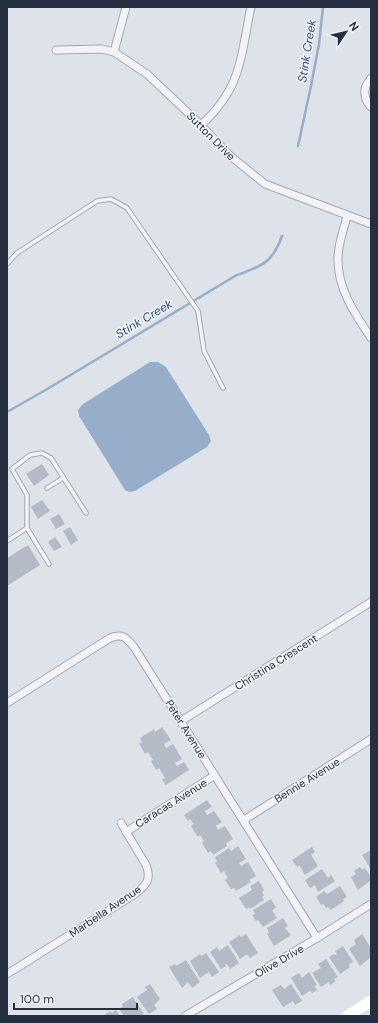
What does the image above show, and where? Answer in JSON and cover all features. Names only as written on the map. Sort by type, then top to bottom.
[{"type":"main road","points":[[348,1016],[371,1001]]},
{"type":"street","points":[[114,52],[126,7]]},
{"type":"street","points":[[201,125],[220,105],[228,94],[234,81],[240,64],[251,7]]},
{"type":"street","name":"Sutton Drive","points":[[56,50],[102,49],[114,52],[147,74],[201,125],[228,154],[265,184],[371,224]]},
{"type":"street","points":[[371,78],[366,85],[364,94],[368,105],[371,107]]},
{"type":"street","points":[[348,216],[338,257],[338,270],[341,284],[346,296],[371,338]]},
{"type":"street","name":"Christina Crescent","points":[[181,721],[371,602]]},
{"type":"street","name":"Peter Avenue","points":[[7,703],[110,638],[120,636],[130,641],[216,775],[317,938]]},
{"type":"street","name":"Bennie Avenue","points":[[244,820],[371,740]]},
{"type":"street","name":"Caracas Avenue","points":[[126,832],[216,775]]},
{"type":"street","name":"Marbella Avenue","points":[[7,974],[134,894],[144,886],[148,879],[149,872],[121,823]]},
{"type":"street","name":"Olive Drive","points":[[186,1016],[371,904]]},
{"type":"lane","points":[[7,264],[17,253],[97,201],[111,199],[127,208],[198,311],[204,351],[224,388]]},
{"type":"lane","points":[[7,469],[12,469],[30,456],[42,453],[51,458],[86,513]]},
{"type":"lane","points":[[12,469],[27,495],[27,528],[49,564]]},
{"type":"lane","points":[[47,488],[63,478]]},
{"type":"lane","points":[[7,541],[27,528]]},
{"type":"water","points":[[150,362],[158,362],[166,367],[209,435],[211,441],[207,447],[135,491],[129,492],[125,490],[79,416],[78,410],[83,404]]},
{"type":"building","points":[[42,464],[49,475],[34,486],[26,474]]},
{"type":"building","points":[[42,500],[50,511],[38,519],[31,507]]},
{"type":"building","points":[[59,514],[65,524],[56,529],[50,519]]},
{"type":"building","points":[[70,527],[78,540],[71,545],[63,531]]},
{"type":"building","points":[[55,537],[62,547],[54,551],[48,542]]},
{"type":"building","points":[[28,545],[40,565],[7,586],[7,558]]},
{"type":"building","points":[[162,727],[171,740],[164,744],[166,748],[173,744],[182,759],[175,763],[177,766],[184,762],[189,770],[166,785],[162,780],[165,778],[159,768],[156,770],[151,761],[153,760],[148,752],[145,754],[139,744],[142,742],[140,738],[154,729],[155,732]]},
{"type":"building","points":[[207,800],[212,807],[205,811],[207,815],[214,811],[222,822],[216,826],[218,830],[225,826],[233,839],[226,843],[227,846],[213,855],[211,851],[208,853],[202,843],[204,841],[200,835],[198,837],[191,826],[194,824],[190,819],[188,821],[184,815]]},
{"type":"building","points":[[238,846],[246,859],[239,863],[241,866],[248,862],[256,876],[249,880],[251,882],[236,891],[234,888],[231,889],[225,880],[228,878],[224,871],[221,873],[215,863],[217,861],[215,857],[229,848],[231,851]]},
{"type":"building","points":[[312,847],[315,852],[311,855],[318,866],[305,875],[299,865],[297,867],[292,860]]},
{"type":"building","points":[[371,850],[371,870],[362,855]]},
{"type":"building","points":[[360,867],[362,870],[365,868],[371,877],[371,880],[358,890],[351,877],[356,874],[354,871]]},
{"type":"building","points":[[322,869],[328,878],[331,875],[335,881],[318,892],[315,885],[310,888],[305,880]]},
{"type":"building","points":[[259,881],[264,890],[262,892],[264,895],[262,897],[264,900],[250,909],[249,907],[246,909],[239,898],[252,890],[250,886]]},
{"type":"building","points":[[340,886],[347,897],[343,899],[344,901],[331,910],[328,907],[326,908],[323,904],[321,905],[316,897],[324,891],[327,894]]},
{"type":"building","points":[[271,899],[276,908],[272,910],[277,918],[263,927],[252,915],[255,914],[253,910]]},
{"type":"building","points":[[283,918],[288,926],[285,928],[291,935],[274,946],[267,934],[269,933],[267,928]]},
{"type":"building","points":[[246,934],[258,953],[250,958],[247,954],[240,959],[229,942],[240,935],[241,937]]},
{"type":"building","points":[[362,934],[371,948],[371,957],[360,966],[349,949],[356,944],[354,940]]},
{"type":"building","points":[[228,945],[239,963],[230,969],[227,964],[221,969],[210,952],[217,947],[219,951]]},
{"type":"building","points":[[343,946],[353,962],[349,964],[350,967],[340,974],[329,957],[337,954],[335,951]]},
{"type":"building","points":[[206,953],[219,972],[212,977],[209,972],[200,978],[190,961],[200,954],[202,956]]},
{"type":"building","points":[[326,959],[338,977],[334,979],[336,981],[330,985],[329,982],[321,987],[312,973],[321,968],[318,964]]},
{"type":"building","points":[[186,960],[200,982],[192,988],[188,982],[182,988],[169,967],[175,964],[176,966]]},
{"type":"building","points":[[309,972],[317,985],[314,986],[317,990],[312,993],[310,991],[302,996],[291,978],[299,973],[302,978]]},
{"type":"building","points":[[150,984],[160,999],[154,1005],[157,1009],[149,1014],[137,997],[147,990],[145,987]]},
{"type":"building","points":[[291,984],[302,1001],[295,1005],[293,1001],[283,1007],[272,990],[281,985],[284,989]]},
{"type":"building","points":[[133,997],[144,1014],[141,1016],[124,1016],[119,1009],[123,1006],[122,1004]]},
{"type":"building","points":[[116,1010],[120,1016],[103,1016],[110,1011],[112,1013]]},
{"type":"waterway","name":"Stink Creek","points":[[298,146],[319,44],[323,7]]},
{"type":"waterway","name":"Stink Creek","points":[[7,412],[235,276],[264,263],[274,253],[282,236]]}]
